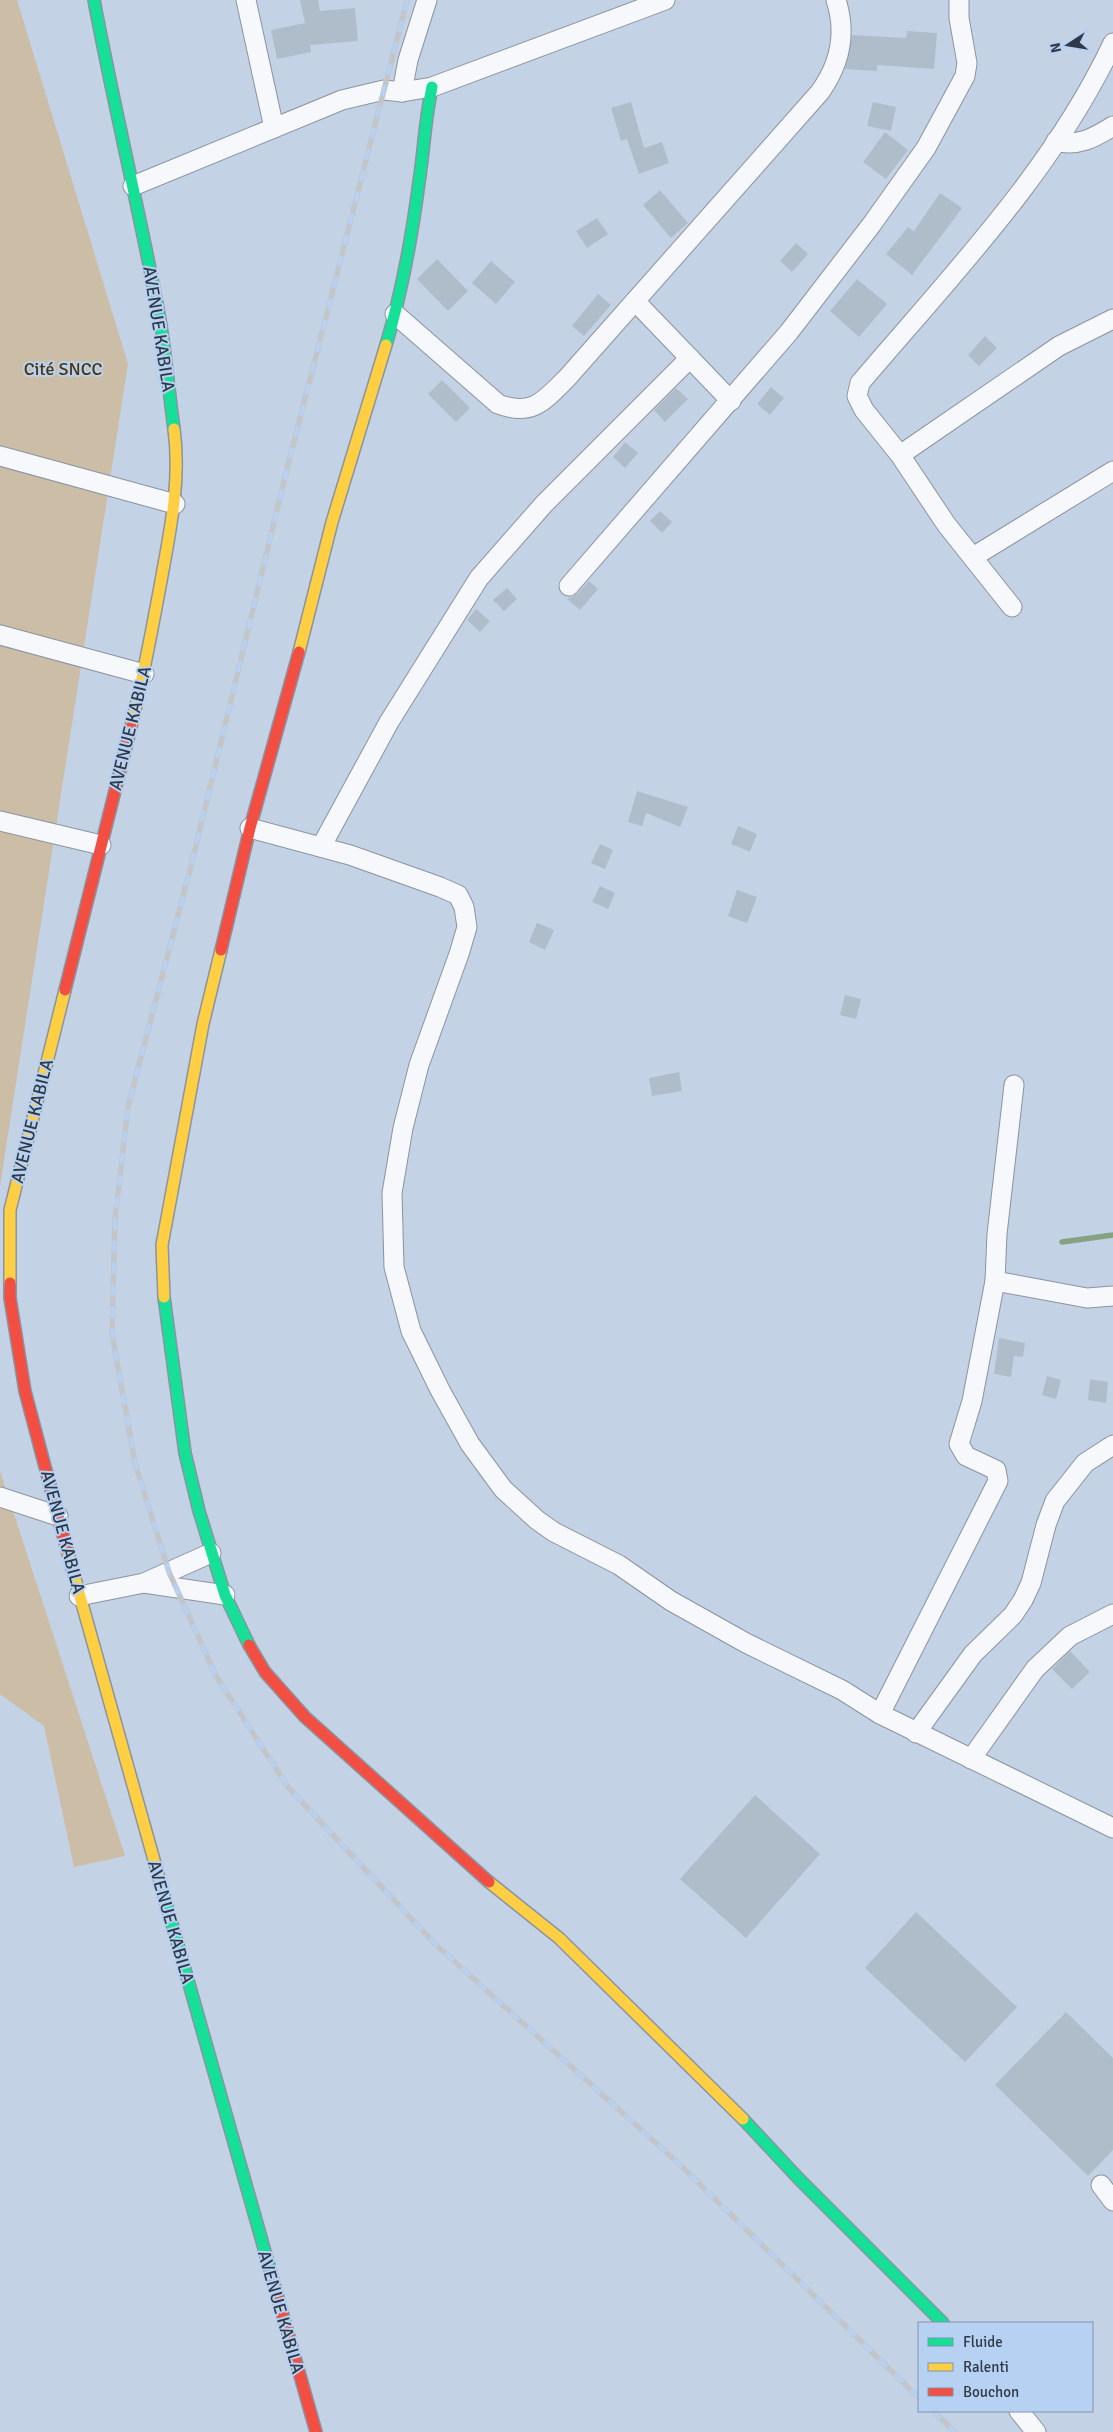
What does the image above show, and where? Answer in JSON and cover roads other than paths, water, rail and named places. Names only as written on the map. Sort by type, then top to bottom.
[{"type":"main road","name":"AVENUE KABILA","points":[[94,0],[111,92],[133,186],[160,322],[176,444],[175,504],[144,674],[101,846],[5,1209],[10,1298],[25,1391],[58,1516],[316,2432]]},
{"type":"main road","points":[[432,87],[427,109],[420,183],[395,314],[332,522],[289,693],[250,828],[203,1024],[162,1244],[164,1302],[184,1444],[211,1553],[225,1594],[242,1634],[265,1672],[305,1716],[477,1872],[559,1938],[740,2115],[799,2179],[942,2322]]},
{"type":"street","points":[[246,0],[274,128]]},
{"type":"street","points":[[402,92],[408,60],[426,0]]},
{"type":"street","points":[[133,186],[342,100],[384,90],[402,92],[432,87],[665,0]]},
{"type":"street","points":[[395,314],[498,404],[511,409],[521,410],[543,402],[800,116],[833,75],[838,59],[841,34],[841,15],[836,0]]},
{"type":"street","points":[[569,586],[731,402],[842,265],[926,148],[965,76],[968,63],[959,18],[959,0]]},
{"type":"street","points":[[1012,607],[946,524],[900,455],[859,403],[857,396],[860,384],[1018,194],[1056,141],[1101,68],[1113,43]]},
{"type":"street","points":[[1056,141],[1069,145],[1083,142],[1113,126]]},
{"type":"street","points":[[636,300],[731,402]]},
{"type":"street","points":[[900,455],[1059,346],[1113,320]]},
{"type":"street","points":[[321,847],[389,722],[479,578],[544,504],[690,358]]},
{"type":"street","points":[[0,456],[175,504]]},
{"type":"street","points":[[973,557],[1113,471]]},
{"type":"street","points":[[0,635],[144,674]]},
{"type":"street","points":[[0,821],[101,846]]},
{"type":"street","points":[[250,828],[350,854],[440,887],[458,895],[464,907],[467,927],[460,954],[419,1065],[403,1128],[392,1192],[394,1267],[411,1331],[440,1390],[470,1444],[503,1489],[537,1520],[554,1532],[619,1565],[671,1601],[746,1643],[842,1690],[880,1714],[916,1733],[1113,1828]]},
{"type":"street","points":[[880,1714],[998,1481],[996,1470],[966,1456],[960,1444],[972,1401],[994,1281],[997,1234],[1014,1085]]},
{"type":"street","points":[[994,1281],[1087,1298],[1113,1296]]},
{"type":"street","points":[[916,1733],[973,1654],[1013,1615],[1023,1600],[1031,1583],[1046,1525],[1055,1501],[1085,1463],[1113,1445]]},
{"type":"street","points":[[0,1497],[58,1516]]},
{"type":"street","points":[[80,1596],[144,1583],[211,1553]]},
{"type":"street","points":[[144,1583],[225,1594]]},
{"type":"street","points":[[971,1759],[1036,1669],[1070,1636],[1113,1614]]},
{"type":"street","points":[[1101,2185],[1113,2200]]},
{"type":"street","points":[[1020,2412],[1036,2432]]},
{"type":"waterway","points":[[1062,1242],[1113,1235]]},
{"type":"railway","points":[[407,0],[284,481],[192,862],[128,1107],[115,1219],[112,1333],[135,1463],[169,1572],[216,1676],[288,1787],[435,1944],[676,2161],[918,2397]]},
{"type":"railway","points":[[934,2412],[955,2432]]},
{"type":"park label","name":"Cité SNCC","points":[[63,369]]}]
